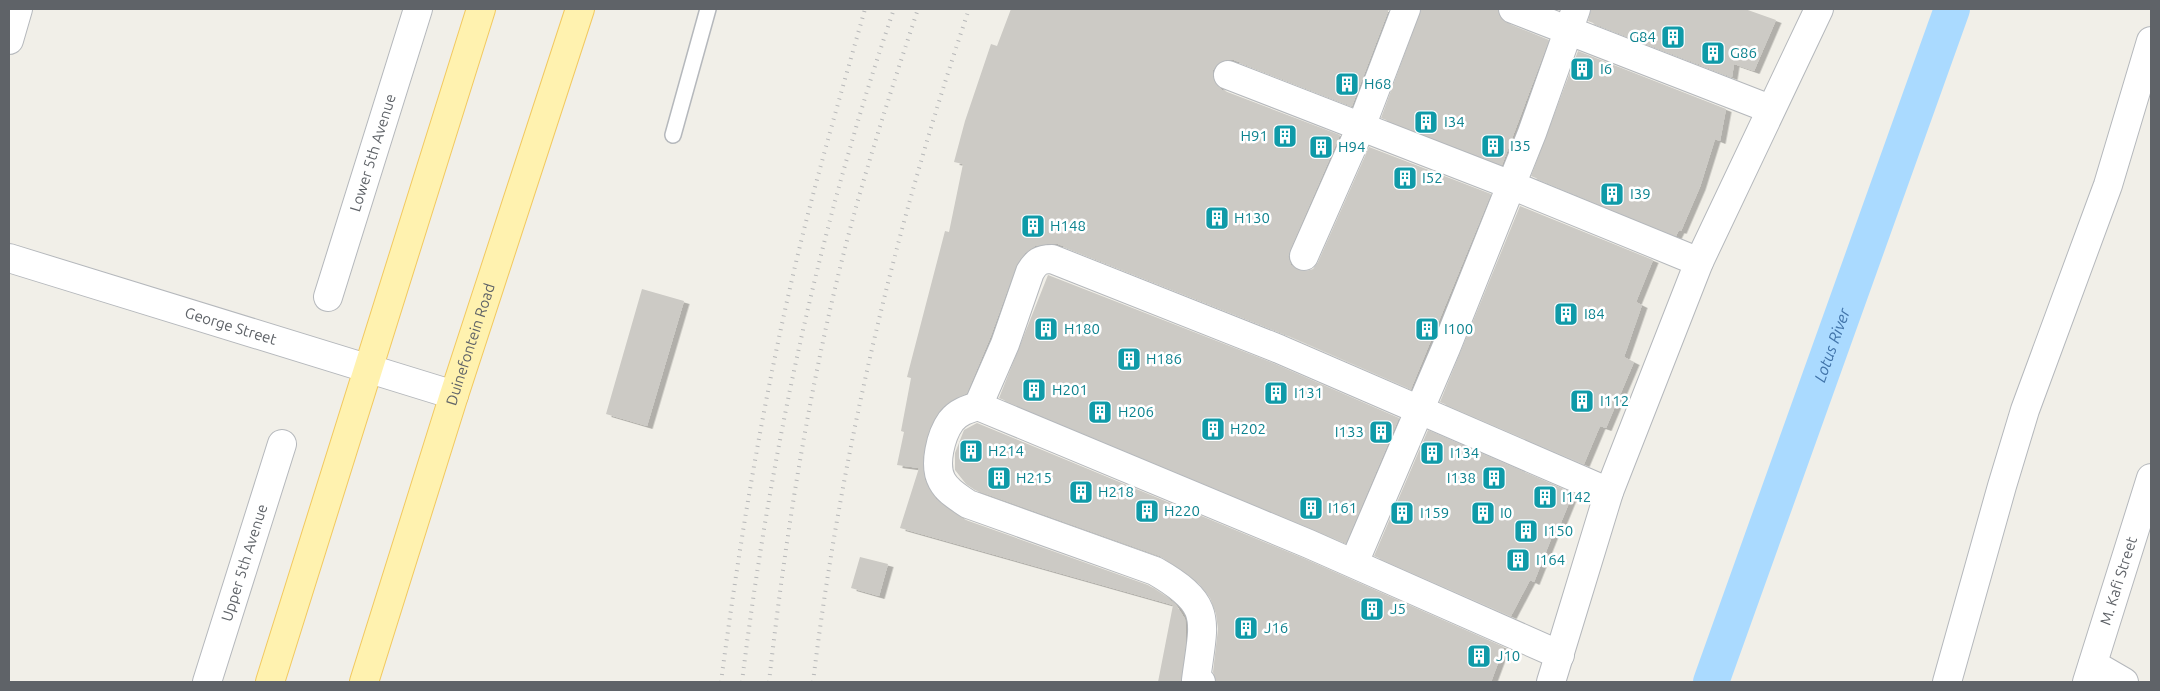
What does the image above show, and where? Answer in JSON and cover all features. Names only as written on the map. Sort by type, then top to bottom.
[{"type":"main road","points":[[270,682],[482,9]]},
{"type":"main road","name":"Duinefontein Road","points":[[364,682],[454,395],[580,9]]},
{"type":"street","points":[[9,40],[18,9]]},
{"type":"street","name":"Lower 5th Avenue","points":[[328,297],[418,9]]},
{"type":"street","points":[[1304,256],[1360,127],[1406,9]]},
{"type":"street","points":[[1513,9],[1572,19],[1770,109]]},
{"type":"street","points":[[1551,682],[1609,492],[1699,262],[1819,9]]},
{"type":"street","points":[[1354,563],[1405,442],[1421,410],[1564,48],[1572,19]]},
{"type":"street","points":[[1947,682],[2014,448],[2108,185],[2151,41]]},
{"type":"street","points":[[1228,75],[1511,185],[1699,262]]},
{"type":"street","name":"George Street","points":[[9,258],[454,395]]},
{"type":"street","points":[[978,406],[1005,344],[1030,272],[1036,263],[1043,259],[1052,259],[1279,349],[1609,492]]},
{"type":"street","points":[[1198,682],[1202,618],[1192,597],[1179,585],[1155,571],[1126,559],[1050,535],[968,504],[951,493],[941,480],[937,463],[944,436],[951,421],[962,411],[978,406],[1354,563],[1560,655]]},
{"type":"street","name":"Upper 5th Avenue","points":[[207,682],[282,444]]},
{"type":"street","name":"M. Kafi Street","points":[[2090,673],[2151,478]]},
{"type":"street","points":[[2090,673],[2124,682]]},
{"type":"lane","points":[[673,135],[708,9]]},
{"type":"building","points":[[1011,9],[1389,9],[1352,106],[1234,60],[1226,60],[1219,63],[1213,70],[1216,84],[1222,90],[1340,135],[1290,250],[1288,257],[1291,265],[1298,270],[1306,271],[1313,269],[1318,262],[1369,147],[1491,194],[1411,389],[1285,334],[1058,244],[1035,246],[1025,253],[1017,264],[990,338],[967,393],[944,406],[930,428],[923,457],[925,480],[936,499],[963,519],[1148,585],[1165,596],[1176,605],[1185,619],[1186,641],[1181,682],[1158,682],[1173,605],[900,528],[919,468],[897,465],[904,432],[901,431],[911,378],[907,377],[945,231],[949,232],[963,164],[954,162],[965,121],[991,44],[997,46]]},
{"type":"building","points":[[1421,9],[1498,9],[1501,18],[1507,23],[1549,40],[1502,165],[1381,118]]},
{"type":"building","points":[[1591,9],[1745,9],[1776,20],[1754,71],[1734,64],[1732,77],[1588,21]]},
{"type":"building","points":[[1578,51],[1726,109],[1720,141],[1715,139],[1700,187],[1681,231],[1679,230],[1676,236],[1531,176]]},
{"type":"building","points":[[1520,206],[1653,260],[1636,302],[1642,305],[1624,357],[1634,362],[1606,428],[1600,426],[1584,464],[1440,402]]},
{"type":"building","points":[[1048,275],[1273,363],[1399,418],[1346,543],[999,398]]},
{"type":"building","points":[[642,289],[684,301],[647,426],[606,414]]},
{"type":"building","points":[[977,423],[1303,558],[1504,647],[1491,682],[1216,682],[1213,672],[1218,629],[1216,614],[1210,598],[1199,584],[1160,556],[975,490],[966,484],[955,470],[955,453],[964,430]]},
{"type":"building","points":[[1428,430],[1573,493],[1560,525],[1557,524],[1534,582],[1530,580],[1511,616],[1374,556]]},
{"type":"building","points":[[860,557],[888,564],[879,596],[851,588]]},
{"type":"waterway","name":"Lotus River","points":[[1711,682],[1952,9]]},
{"type":"railway","points":[[721,682],[736,574],[774,360],[806,223],[865,9]]},
{"type":"railway","points":[[742,682],[767,511],[800,342],[843,174],[867,91],[894,9]]},
{"type":"railway","points":[[769,682],[793,502],[814,383],[827,324],[863,182],[918,9]]},
{"type":"railway","points":[[813,682],[839,511],[874,341],[917,174],[969,9]]},
{"type":"place","name":"G84","points":[[1673,37]]},
{"type":"place","name":"G86","points":[[1713,53]]},
{"type":"place","name":"I6","points":[[1582,69]]},
{"type":"place","name":"H68","points":[[1347,84]]},
{"type":"place","name":"I34","points":[[1426,122]]},
{"type":"place","name":"H91","points":[[1285,136]]},
{"type":"place","name":"I35","points":[[1493,146]]},
{"type":"place","name":"H94","points":[[1321,147]]},
{"type":"place","name":"I52","points":[[1405,178]]},
{"type":"place","name":"I39","points":[[1612,194]]},
{"type":"place","name":"H130","points":[[1217,218]]},
{"type":"place","name":"H148","points":[[1033,226]]},
{"type":"place","name":"I84","points":[[1566,314]]},
{"type":"place","name":"H180","points":[[1046,329]]},
{"type":"place","name":"I100","points":[[1427,329]]},
{"type":"place","name":"H186","points":[[1129,359]]},
{"type":"place","name":"H201","points":[[1034,390]]},
{"type":"place","name":"I131","points":[[1276,393]]},
{"type":"place","name":"I112","points":[[1582,401]]},
{"type":"place","name":"H206","points":[[1100,412]]},
{"type":"place","name":"H202","points":[[1213,429]]},
{"type":"place","name":"I133","points":[[1381,432]]},
{"type":"place","name":"H214","points":[[971,451]]},
{"type":"place","name":"I134","points":[[1432,453]]},
{"type":"place","name":"H215","points":[[999,478]]},
{"type":"place","name":"I138","points":[[1494,478]]},
{"type":"place","name":"H218","points":[[1081,492]]},
{"type":"place","name":"I142","points":[[1545,497]]},
{"type":"place","name":"I161","points":[[1311,508]]},
{"type":"place","name":"H220","points":[[1147,511]]},
{"type":"place","name":"I159","points":[[1402,513]]},
{"type":"place","name":"I0","points":[[1483,513]]},
{"type":"place","name":"I150","points":[[1526,531]]},
{"type":"place","name":"I164","points":[[1518,560]]},
{"type":"place","name":"J5","points":[[1372,609]]},
{"type":"place","name":"J16","points":[[1246,628]]},
{"type":"place","name":"J10","points":[[1479,656]]}]
